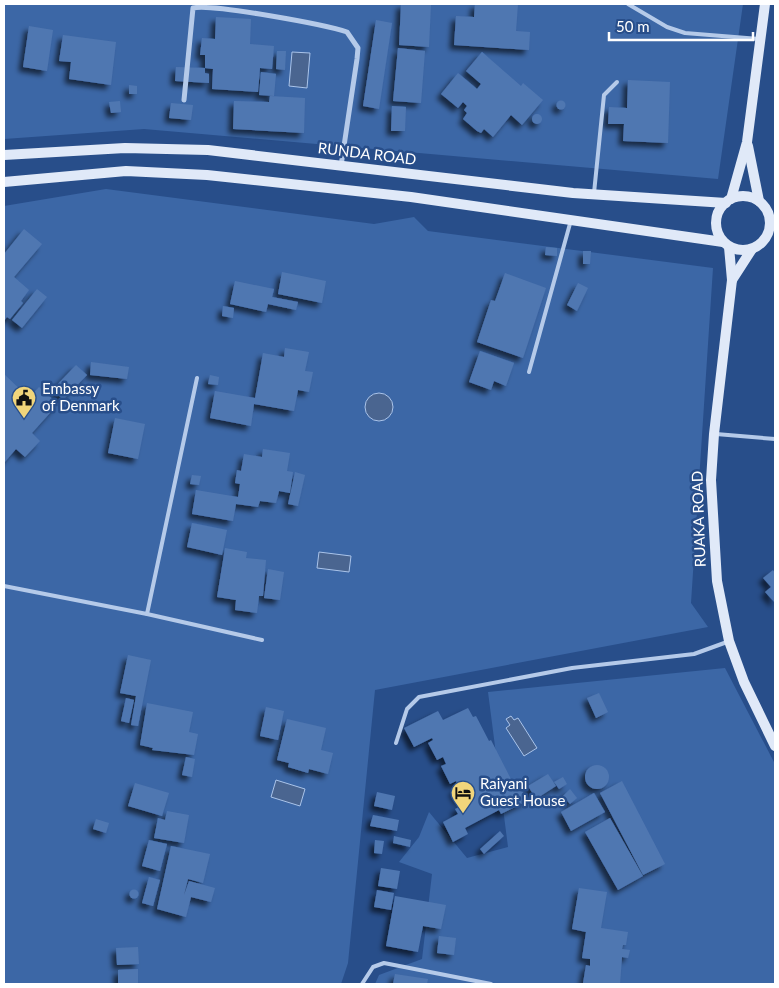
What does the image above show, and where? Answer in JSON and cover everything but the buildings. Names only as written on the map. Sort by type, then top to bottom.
[{"type":"street","points":[[726,244],[718,235],[716,219],[719,211],[729,201],[747,142],[766,4]]},
{"type":"street","points":[[184,100],[192,8],[200,6],[222,9],[347,32],[358,48],[341,166]]},
{"type":"street","points":[[4,182],[126,171],[207,176],[402,196],[571,218],[726,244],[744,251],[752,249],[763,242],[770,229],[770,217],[762,203],[747,142]]},
{"type":"street","name":"RUNDA ROAD","points":[[4,155],[125,148],[208,150],[594,195],[729,201]]},
{"type":"street","points":[[729,201],[748,196],[775,209]]},
{"type":"street","points":[[763,242],[775,242]]},
{"type":"street","name":"RUAKA ROAD","points":[[726,244],[732,280],[714,434],[711,512],[717,581],[729,641],[744,682],[775,746]]},
{"type":"street","name":"RUAKA ROAD","points":[[732,280],[752,249]]},
{"type":"lane","points":[[628,4],[667,27],[684,33],[761,40]]},
{"type":"lane","points":[[594,195],[604,95],[617,82]]},
{"type":"lane","points":[[529,372],[571,218]]},
{"type":"lane","points":[[147,614],[197,378]]},
{"type":"lane","points":[[714,434],[775,439]]},
{"type":"lane","points":[[4,586],[147,614],[262,640]]},
{"type":"lane","points":[[396,743],[407,709],[419,697],[572,668],[694,654],[729,641]]},
{"type":"lane","points":[[362,984],[373,967],[384,963],[491,984]]},
{"type":"shaded area","points":[[4,4],[743,4],[718,179],[144,129],[4,139]]},
{"type":"shaded area","points":[[292,52],[310,53],[307,88],[289,86]]},
{"type":"shaded area","points":[[106,189],[374,224],[414,217],[428,231],[713,268],[691,603],[708,627],[375,690],[348,963],[341,984],[4,984],[4,206]]},
{"type":"shaded area","points":[[379,393],[389,397],[393,407],[389,417],[379,421],[369,417],[365,407],[369,397]]},
{"type":"shaded area","points":[[319,552],[351,556],[349,572],[317,568]]},
{"type":"shaded area","points":[[725,668],[775,764],[775,984],[375,984],[379,975],[422,959],[432,874],[399,862],[419,837],[429,812],[467,858],[508,847],[488,692]]},
{"type":"shaded area","points":[[511,716],[514,720],[518,718],[537,748],[524,756],[506,728],[510,725],[506,719]]},
{"type":"shaded area","points":[[276,780],[305,789],[300,806],[271,797]]},
{"type":"place","name":"Embassy of Denmark","points":[[24,419]]},
{"type":"place","name":"Raiyani Guest House","points":[[463,814]]}]
